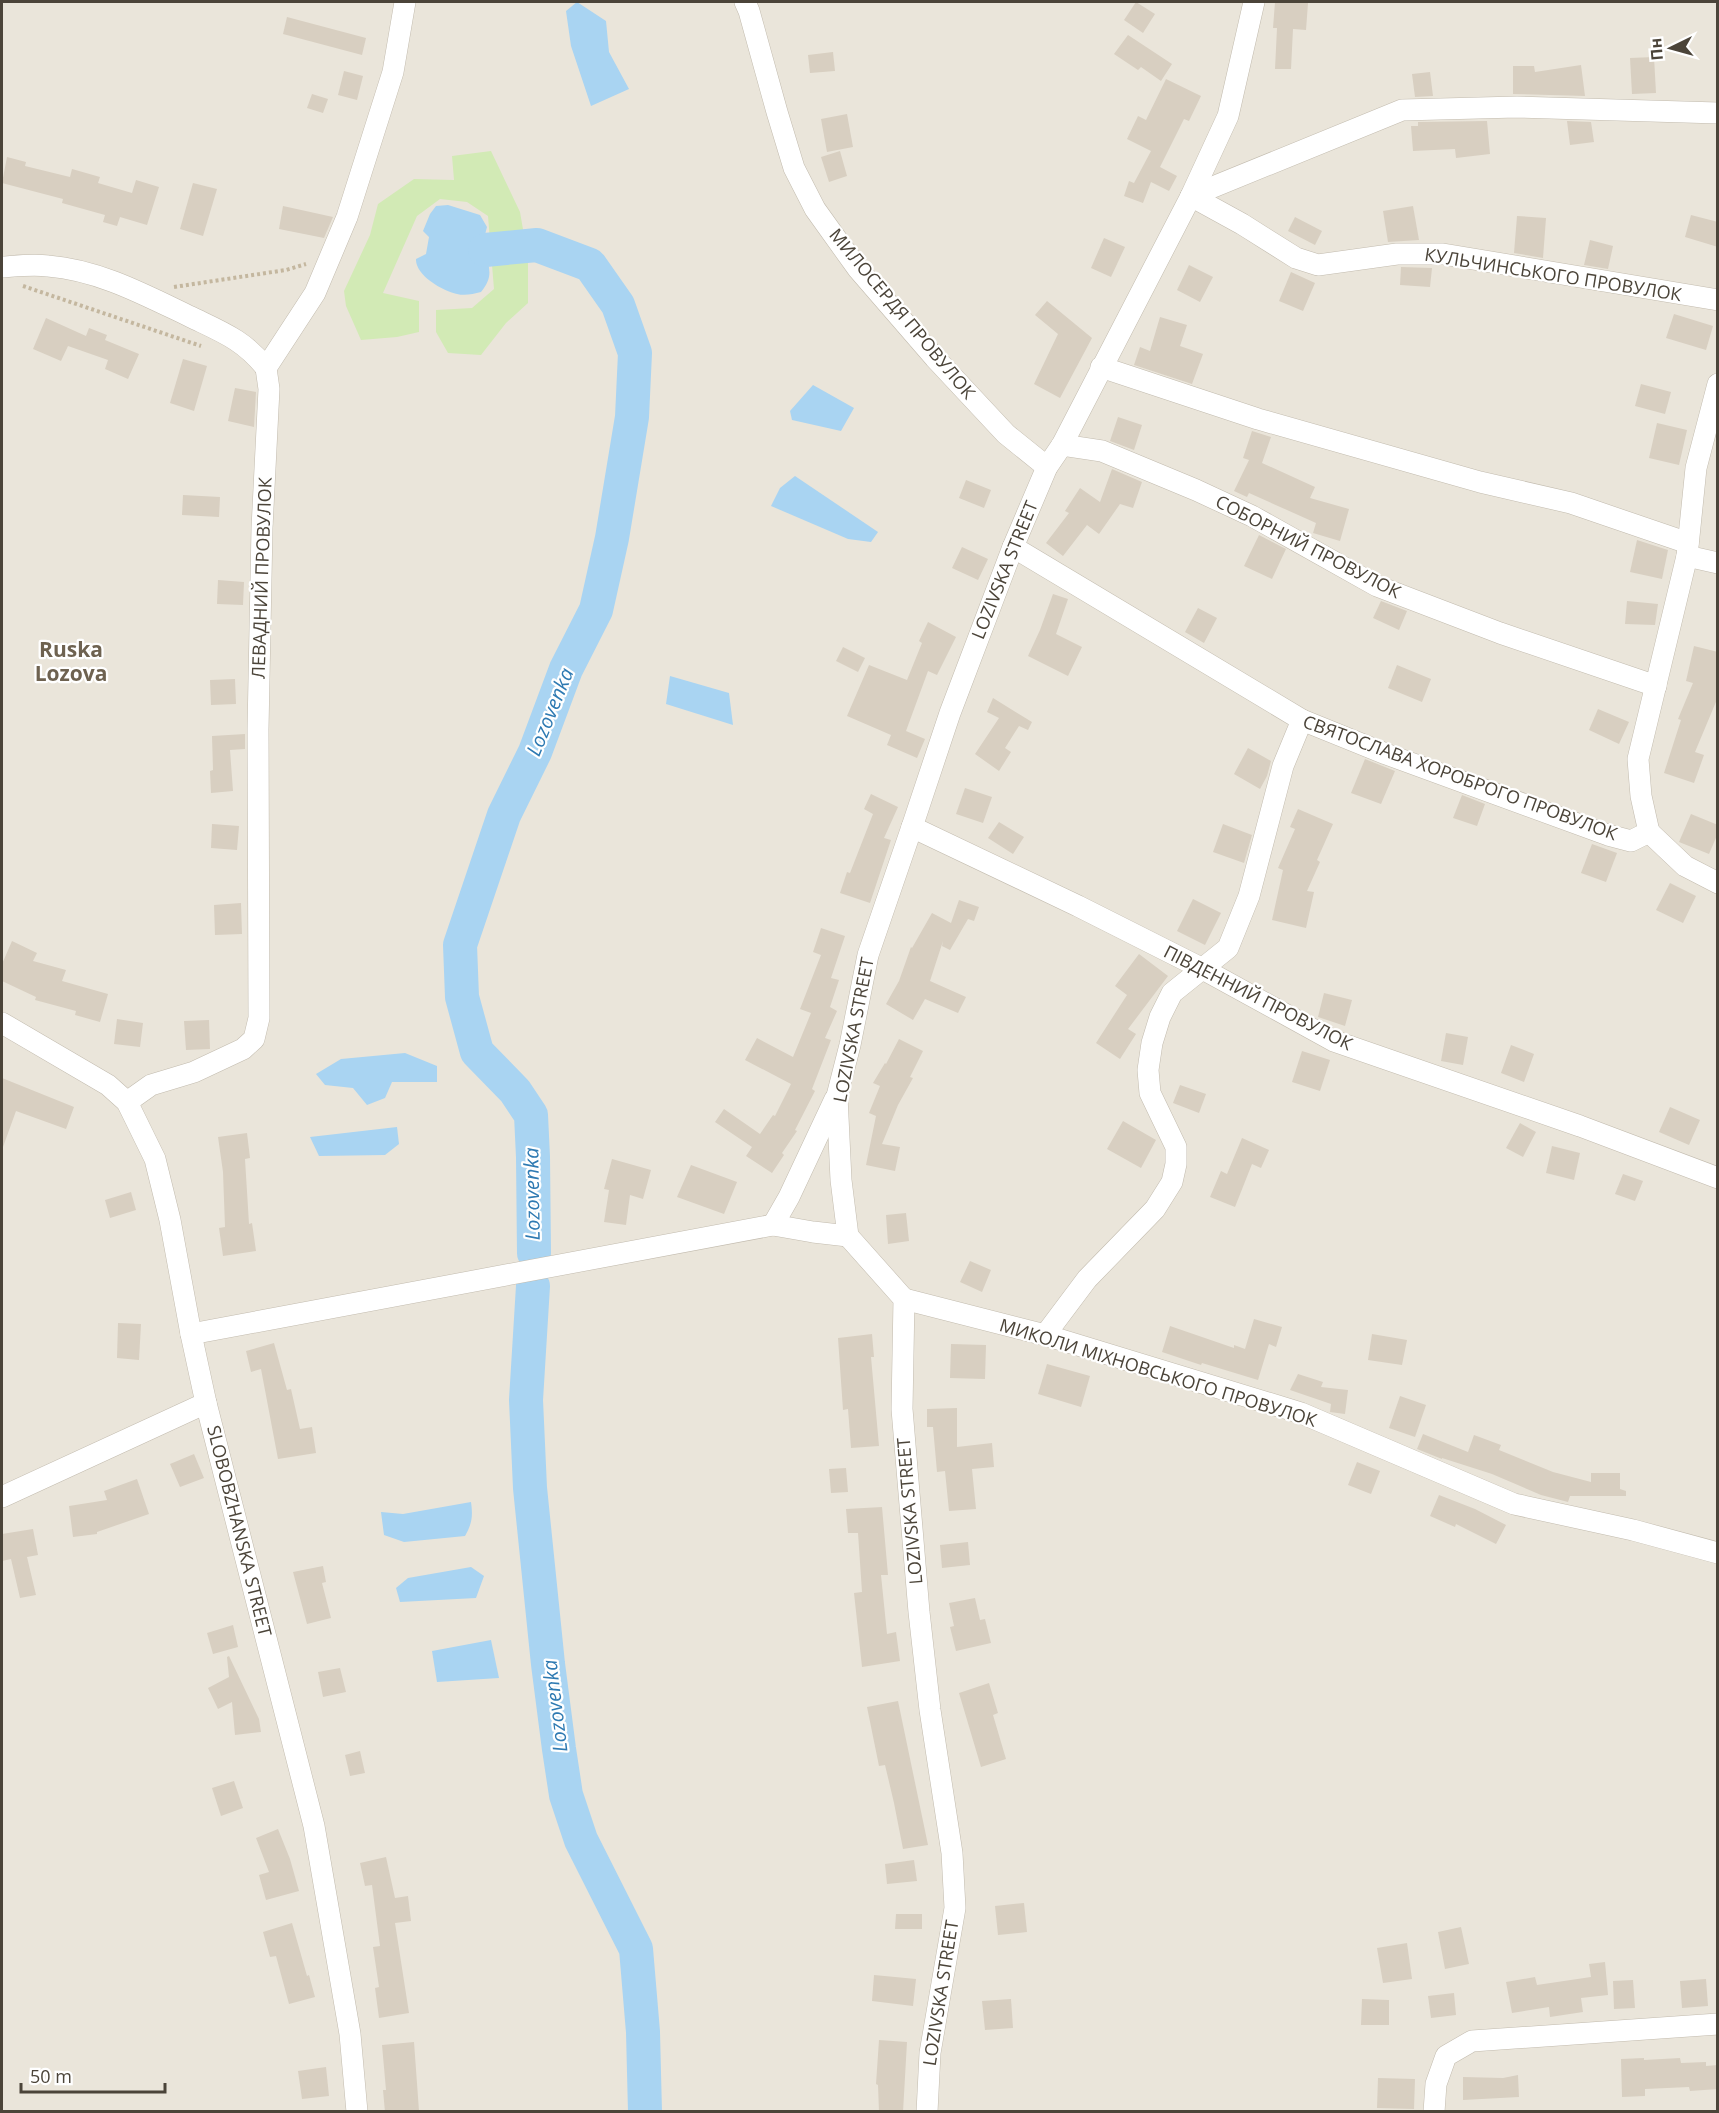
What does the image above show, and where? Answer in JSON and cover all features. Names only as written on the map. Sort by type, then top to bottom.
[{"type":"street","points":[[7,275],[47,266],[88,273],[141,292],[237,340],[266,368],[315,293],[347,217],[393,72],[405,2]]},
{"type":"street","name":"МИЛОСЕРДЯ ПРОВУЛОК","points":[[744,2],[749,10],[794,168],[815,209],[858,269],[935,358],[1006,434],[1047,467]]},
{"type":"street","name":"LOZIVSKA STREET","points":[[848,1236],[841,1180],[837,1096],[868,955],[950,713],[1013,548],[1047,467],[1062,445],[1191,196],[1228,117],[1254,2]]},
{"type":"street","points":[[1191,196],[1402,110],[1517,107],[1718,113]]},
{"type":"street","name":"КУЛЬЧИНСЬКОГО ПРОВУЛОК","points":[[1191,196],[1242,224],[1296,258],[1318,265],[1397,254],[1443,254],[1718,300]]},
{"type":"street","points":[[1101,367],[1258,419],[1480,482],[1571,503],[1718,562]]},
{"type":"street","name":"ЛЕВАДНИЙ ПРОВУЛОК","points":[[127,1102],[152,1085],[194,1072],[243,1049],[254,1039],[259,1018],[258,729],[262,528],[269,389],[266,368]]},
{"type":"street","points":[[1718,384],[1696,468],[1687,550],[1638,759],[1641,796],[1649,832],[1685,866],[1718,883]]},
{"type":"street","name":"СОБОРНИЙ ПРОВУЛОК","points":[[1062,445],[1102,452],[1196,490],[1252,516],[1377,586],[1500,633],[1656,686]]},
{"type":"street","name":"СВЯТОСЛАВА ХОРОБРОГО ПРОВУЛОК","points":[[1013,548],[1302,720],[1386,754],[1608,835],[1631,841],[1649,832]]},
{"type":"street","points":[[1045,1335],[1087,1279],[1155,1209],[1172,1182],[1176,1164],[1176,1147],[1150,1093],[1149,1061],[1152,1043],[1160,1017],[1172,993],[1228,948],[1245,906],[1284,766],[1302,720]]},
{"type":"street","name":"ПІВДЕННИЙ ПРОВУЛОК","points":[[912,827],[1201,968],[1334,1041],[1580,1126],[1718,1178]]},
{"type":"street","name":"SLOBOBZHANSKA STREET","points":[[2,1023],[108,1085],[127,1102],[155,1159],[170,1220],[206,1403],[314,1826],[350,2034],[357,2112]]},
{"type":"street","points":[[773,1225],[789,1197],[837,1096]]},
{"type":"street","points":[[191,1334],[773,1225],[813,1233],[848,1236],[904,1299]]},
{"type":"street","name":"LOZIVSKA STREET","points":[[904,1299],[902,1409],[904,1433],[919,1612],[931,1721],[952,1853],[955,1908],[930,2053],[927,2112]]},
{"type":"street","name":"МИКОЛИ МІХНОВСЬКОГО ПРОВУЛОК","points":[[904,1299],[1045,1335],[1301,1413],[1514,1504],[1633,1530],[1718,1553]]},
{"type":"street","points":[[2,1497],[206,1403]]},
{"type":"street","points":[[1434,2112],[1436,2084],[1446,2056],[1472,2041],[1718,2024]]},
{"type":"path","points":[[141,292],[286,270],[315,261],[334,247]]},
{"type":"path","points":[[7,275],[208,348]]},
{"type":"shaded area","points":[[2,2],[1717,2],[1717,2111],[2,2111]]},
{"type":"green space","points":[[491,151],[520,212],[528,258],[528,303],[506,323],[481,355],[448,353],[436,332],[436,310],[472,308],[494,289],[488,216],[467,202],[440,199],[417,216],[383,293],[419,301],[419,332],[397,337],[361,340],[346,306],[344,291],[370,235],[378,204],[414,179],[454,180],[452,156]]},
{"type":"water","points":[[577,2],[606,21],[609,52],[629,89],[591,106],[571,46],[566,11]]},
{"type":"water","points":[[448,205],[480,215],[487,227],[484,247],[489,275],[486,286],[481,292],[463,295],[444,290],[430,281],[417,265],[416,259],[426,254],[429,237],[423,231],[430,214],[436,206]]},
{"type":"water","points":[[813,385],[854,408],[841,431],[792,420],[790,411]]},
{"type":"water","points":[[795,476],[878,532],[871,542],[848,539],[771,506],[780,488]]},
{"type":"water","points":[[670,676],[729,693],[733,725],[666,704]]},
{"type":"water","points":[[405,1053],[437,1066],[437,1082],[392,1082],[385,1098],[367,1105],[353,1088],[325,1085],[316,1074],[341,1059]]},
{"type":"water","points":[[397,1127],[399,1144],[385,1155],[319,1156],[310,1137]]},
{"type":"water","points":[[471,1502],[471,1520],[465,1536],[404,1542],[384,1535],[381,1512],[403,1514]]},
{"type":"water","points":[[471,1567],[484,1576],[476,1598],[400,1602],[396,1588],[408,1578]]},
{"type":"water","points":[[491,1640],[499,1678],[437,1682],[432,1651]]},
{"type":"building","points":[[1136,2],[1155,14],[1143,33],[1124,20]]},
{"type":"building","points":[[1275,2],[1308,3],[1306,30],[1293,29],[1291,69],[1275,69],[1277,28],[1273,28]]},
{"type":"building","points":[[287,17],[366,38],[362,55],[283,34]]},
{"type":"building","points":[[1128,35],[1172,64],[1161,81],[1141,67],[1138,70],[1114,54]]},
{"type":"building","points":[[833,52],[835,71],[810,73],[808,55]]},
{"type":"building","points":[[1654,57],[1656,93],[1632,94],[1630,58]]},
{"type":"building","points":[[1581,65],[1585,96],[1513,94],[1513,66],[1534,66],[1535,72]]},
{"type":"building","points":[[344,71],[363,76],[357,100],[338,95]]},
{"type":"building","points":[[1430,72],[1433,96],[1415,97],[1412,74]]},
{"type":"building","points":[[1166,79],[1201,96],[1189,121],[1184,119],[1160,167],[1177,176],[1169,191],[1151,182],[1143,203],[1124,196],[1129,181],[1134,183],[1151,151],[1127,139],[1138,116],[1146,120]]},
{"type":"building","points":[[312,94],[328,99],[323,113],[307,108]]},
{"type":"building","points":[[847,114],[853,147],[827,152],[821,119]]},
{"type":"building","points":[[1487,121],[1490,154],[1456,158],[1455,149],[1413,151],[1411,126],[1418,126],[1418,122]]},
{"type":"building","points":[[1567,121],[1591,122],[1594,142],[1570,145]]},
{"type":"building","points":[[840,151],[847,176],[829,182],[821,157]]},
{"type":"building","points":[[7,157],[26,162],[25,166],[70,177],[72,169],[100,177],[98,183],[132,193],[136,180],[159,187],[147,225],[120,217],[117,226],[103,222],[105,215],[62,203],[63,199],[2,183]]},
{"type":"building","points":[[193,183],[217,189],[203,236],[180,229]]},
{"type":"building","points":[[283,206],[333,217],[324,238],[279,229]]},
{"type":"building","points":[[1413,206],[1419,240],[1388,242],[1383,211]]},
{"type":"building","points":[[1691,215],[1718,222],[1718,247],[1685,237]]},
{"type":"building","points":[[1517,216],[1546,218],[1543,258],[1514,253]]},
{"type":"building","points":[[1295,217],[1322,231],[1315,245],[1288,231]]},
{"type":"building","points":[[1104,238],[1125,247],[1111,277],[1091,268]]},
{"type":"building","points":[[1590,240],[1613,246],[1608,269],[1584,265]]},
{"type":"building","points":[[1189,265],[1213,277],[1200,302],[1177,290]]},
{"type":"building","points":[[1401,267],[1432,268],[1430,287],[1400,285]]},
{"type":"building","points":[[1291,272],[1315,283],[1303,311],[1279,301]]},
{"type":"building","points":[[1047,301],[1092,338],[1060,398],[1034,384],[1058,334],[1035,315]]},
{"type":"building","points":[[1674,314],[1713,326],[1706,350],[1666,338]]},
{"type":"building","points":[[1160,317],[1187,325],[1180,346],[1203,354],[1192,384],[1134,365],[1140,347],[1150,351]]},
{"type":"building","points":[[46,318],[86,336],[89,328],[107,335],[105,340],[139,354],[128,379],[105,369],[108,360],[68,346],[61,361],[33,349]]},
{"type":"building","points":[[183,359],[207,366],[194,411],[170,403]]},
{"type":"building","points":[[1641,384],[1671,392],[1665,414],[1635,406]]},
{"type":"building","points":[[235,388],[256,392],[254,427],[228,421]]},
{"type":"building","points":[[1118,417],[1142,425],[1134,450],[1110,441]]},
{"type":"building","points":[[1657,423],[1687,430],[1679,465],[1649,458]]},
{"type":"building","points":[[1252,431],[1271,437],[1262,463],[1315,487],[1310,498],[1349,509],[1340,541],[1313,533],[1316,523],[1249,493],[1247,497],[1234,491],[1249,460],[1243,458]]},
{"type":"building","points":[[1112,469],[1142,482],[1133,508],[1120,504],[1099,534],[1087,525],[1063,556],[1046,543],[1069,513],[1065,511],[1080,488],[1100,502]]},
{"type":"building","points":[[966,480],[991,490],[984,508],[959,498]]},
{"type":"building","points":[[183,495],[220,497],[219,517],[182,515]]},
{"type":"building","points":[[1259,535],[1286,549],[1272,579],[1244,566]]},
{"type":"building","points":[[1637,540],[1668,550],[1662,579],[1630,572]]},
{"type":"building","points":[[962,547],[988,559],[978,580],[952,568]]},
{"type":"building","points":[[218,580],[244,582],[243,605],[217,604]]},
{"type":"building","points":[[1053,594],[1068,599],[1056,634],[1082,647],[1068,676],[1028,656]]},
{"type":"building","points":[[1381,601],[1407,611],[1399,630],[1373,618]]},
{"type":"building","points":[[1627,601],[1658,604],[1655,625],[1625,624]]},
{"type":"building","points":[[1198,608],[1217,618],[1204,643],[1185,632]]},
{"type":"building","points":[[928,622],[956,637],[937,675],[928,671],[906,731],[925,739],[917,758],[887,745],[891,735],[847,716],[869,665],[907,680],[922,643],[919,641]]},
{"type":"building","points":[[1694,646],[1718,652],[1718,697],[1695,752],[1704,755],[1694,783],[1664,773],[1681,720],[1678,719],[1693,683],[1686,681]]},
{"type":"building","points":[[843,647],[865,658],[858,672],[836,661]]},
{"type":"building","points":[[1397,665],[1431,679],[1422,702],[1388,688]]},
{"type":"building","points":[[235,679],[236,704],[211,705],[210,680]]},
{"type":"building","points":[[993,698],[1032,722],[1028,730],[1019,726],[1005,748],[1011,752],[999,771],[975,754],[999,718],[987,712]]},
{"type":"building","points":[[1598,709],[1629,722],[1619,744],[1589,730]]},
{"type":"building","points":[[245,734],[245,749],[230,750],[233,791],[211,793],[212,736]]},
{"type":"building","points":[[1248,748],[1271,761],[1260,789],[1234,774]]},
{"type":"building","points":[[1365,759],[1395,771],[1381,804],[1351,793]]},
{"type":"building","points":[[965,788],[992,797],[983,823],[956,814]]},
{"type":"building","points":[[871,794],[898,807],[884,838],[891,840],[870,903],[840,893],[873,814],[864,809]]},
{"type":"building","points":[[1462,795],[1485,804],[1477,826],[1453,818]]},
{"type":"building","points":[[1298,809],[1333,824],[1317,860],[1320,862],[1307,891],[1314,892],[1306,928],[1272,920],[1283,870],[1278,868],[1295,829],[1290,827]]},
{"type":"building","points":[[1691,814],[1718,825],[1718,833],[1709,854],[1679,842]]},
{"type":"building","points":[[999,822],[1024,837],[1013,854],[988,838]]},
{"type":"building","points":[[212,824],[239,826],[237,850],[211,848]]},
{"type":"building","points":[[1223,824],[1252,835],[1244,863],[1213,852]]},
{"type":"building","points":[[1592,844],[1617,853],[1606,882],[1581,873]]},
{"type":"building","points":[[1670,883],[1696,896],[1683,923],[1656,910]]},
{"type":"building","points":[[1193,899],[1221,913],[1205,945],[1177,931]]},
{"type":"building","points":[[959,900],[979,907],[974,921],[968,919],[950,950],[942,946],[943,941],[930,981],[966,997],[958,1013],[925,999],[913,1020],[886,1004],[899,981],[911,947],[932,913],[951,923]]},
{"type":"building","points":[[241,903],[242,934],[215,935],[214,905]]},
{"type":"building","points":[[821,928],[845,936],[831,978],[839,980],[830,1007],[837,1011],[825,1038],[831,1040],[812,1089],[815,1091],[795,1130],[797,1131],[772,1173],[746,1156],[752,1147],[715,1122],[724,1109],[760,1134],[773,1115],[775,1116],[791,1084],[745,1060],[757,1038],[793,1057],[811,1013],[800,1009],[821,955],[813,952]]},
{"type":"building","points":[[12,941],[37,953],[33,961],[66,970],[62,981],[108,994],[100,1022],[75,1015],[76,1011],[35,1000],[36,997],[2,981],[2,964]]},
{"type":"building","points":[[1139,954],[1168,976],[1128,1029],[1136,1034],[1120,1059],[1096,1043],[1127,995],[1115,986]]},
{"type":"building","points":[[1324,993],[1352,1000],[1345,1026],[1318,1017]]},
{"type":"building","points":[[117,1019],[143,1023],[140,1047],[114,1044]]},
{"type":"building","points":[[209,1020],[210,1049],[186,1050],[184,1021]]},
{"type":"building","points":[[1446,1033],[1468,1037],[1463,1065],[1441,1061]]},
{"type":"building","points":[[899,1039],[923,1051],[882,1144],[900,1147],[895,1171],[866,1165],[876,1116],[869,1113],[880,1086],[873,1083]]},
{"type":"building","points":[[1511,1045],[1534,1054],[1524,1082],[1501,1073]]},
{"type":"building","points":[[1302,1051],[1330,1060],[1320,1091],[1292,1082]]},
{"type":"building","points":[[2,1078],[74,1107],[66,1129],[16,1111],[3,1147]]},
{"type":"building","points":[[1180,1085],[1206,1094],[1199,1113],[1173,1103]]},
{"type":"building","points":[[1670,1107],[1700,1120],[1689,1145],[1659,1132]]},
{"type":"building","points":[[1123,1121],[1156,1140],[1141,1168],[1107,1149]]},
{"type":"building","points":[[1520,1123],[1536,1132],[1523,1157],[1506,1148]]},
{"type":"building","points":[[247,1133],[250,1158],[245,1159],[249,1224],[252,1223],[256,1251],[223,1256],[219,1228],[225,1227],[223,1172],[218,1137]]},
{"type":"building","points":[[1242,1138],[1269,1150],[1261,1168],[1252,1164],[1235,1207],[1210,1197],[1221,1171],[1227,1174]]},
{"type":"building","points":[[1552,1146],[1580,1153],[1574,1180],[1546,1173]]},
{"type":"building","points":[[612,1159],[651,1170],[643,1199],[630,1195],[626,1225],[604,1222],[609,1190],[604,1189]]},
{"type":"building","points":[[691,1165],[737,1182],[724,1214],[677,1197]]},
{"type":"building","points":[[1623,1174],[1643,1181],[1635,1201],[1615,1194]]},
{"type":"building","points":[[131,1192],[136,1210],[110,1218],[105,1200]]},
{"type":"building","points":[[906,1213],[909,1241],[888,1244],[886,1215]]},
{"type":"building","points":[[970,1261],[991,1270],[982,1292],[960,1282]]},
{"type":"building","points":[[1254,1319],[1282,1327],[1276,1347],[1269,1344],[1258,1380],[1162,1352],[1170,1326],[1234,1348],[1234,1345],[1245,1349]]},
{"type":"building","points":[[118,1323],[141,1324],[139,1360],[117,1358]]},
{"type":"building","points":[[872,1334],[874,1357],[871,1357],[879,1446],[851,1448],[848,1409],[843,1410],[838,1338]]},
{"type":"building","points":[[1372,1334],[1407,1340],[1402,1365],[1368,1360]]},
{"type":"building","points":[[274,1343],[287,1390],[291,1389],[300,1429],[312,1427],[316,1453],[278,1459],[261,1369],[251,1372],[246,1351]]},
{"type":"building","points":[[951,1344],[986,1345],[985,1379],[950,1378]]},
{"type":"building","points":[[1047,1364],[1090,1376],[1081,1407],[1038,1394]]},
{"type":"building","points":[[1298,1374],[1323,1382],[1321,1387],[1348,1390],[1345,1414],[1330,1412],[1331,1404],[1290,1390]]},
{"type":"building","points":[[1400,1396],[1426,1405],[1415,1437],[1389,1428]]},
{"type":"building","points":[[957,1408],[957,1447],[992,1443],[994,1467],[972,1469],[976,1509],[949,1511],[945,1471],[937,1472],[933,1427],[927,1427],[927,1409]]},
{"type":"building","points":[[1423,1434],[1468,1452],[1474,1435],[1501,1445],[1499,1450],[1553,1472],[1591,1482],[1591,1473],[1620,1473],[1620,1489],[1626,1491],[1626,1496],[1570,1496],[1568,1502],[1541,1495],[1492,1474],[1417,1449]]},
{"type":"building","points":[[194,1454],[204,1478],[180,1487],[170,1464]]},
{"type":"building","points":[[1357,1462],[1380,1471],[1371,1494],[1348,1485]]},
{"type":"building","points":[[846,1468],[848,1492],[831,1493],[829,1469]]},
{"type":"building","points":[[137,1479],[149,1514],[97,1532],[97,1534],[73,1537],[69,1506],[107,1500],[104,1491]]},
{"type":"building","points":[[1439,1495],[1475,1509],[1506,1525],[1496,1544],[1456,1524],[1455,1527],[1430,1516]]},
{"type":"building","points":[[882,1507],[888,1575],[881,1575],[887,1634],[896,1632],[900,1661],[862,1667],[854,1593],[862,1592],[858,1533],[848,1533],[846,1509]]},
{"type":"building","points":[[33,1529],[38,1555],[27,1557],[36,1595],[20,1598],[11,1559],[2,1561],[2,1534]]},
{"type":"building","points":[[968,1542],[970,1565],[942,1568],[940,1545]]},
{"type":"building","points":[[323,1566],[326,1582],[322,1583],[331,1618],[307,1624],[293,1572]]},
{"type":"building","points":[[975,1598],[980,1620],[985,1619],[991,1643],[956,1651],[950,1627],[954,1626],[949,1603]]},
{"type":"building","points":[[233,1625],[238,1647],[213,1654],[207,1633]]},
{"type":"building","points":[[229,1656],[259,1719],[261,1732],[235,1735],[232,1702],[218,1709],[208,1688],[229,1677],[227,1657]]},
{"type":"building","points":[[340,1668],[346,1692],[323,1697],[318,1672]]},
{"type":"building","points":[[989,1683],[998,1713],[993,1715],[1006,1759],[981,1767],[959,1693]]},
{"type":"building","points":[[898,1701],[928,1845],[903,1849],[885,1765],[879,1766],[867,1707]]},
{"type":"building","points":[[360,1751],[365,1773],[350,1776],[345,1755]]},
{"type":"building","points":[[234,1781],[243,1808],[221,1816],[212,1788]]},
{"type":"building","points":[[278,1829],[299,1891],[266,1900],[259,1875],[269,1872],[256,1838]]},
{"type":"building","points":[[386,1857],[395,1898],[408,1896],[411,1921],[395,1923],[409,2013],[379,2018],[375,1988],[379,1987],[373,1947],[380,1946],[372,1885],[365,1886],[360,1863]]},
{"type":"building","points":[[914,1860],[917,1881],[887,1884],[885,1864]]},
{"type":"building","points":[[1024,1903],[1027,1932],[998,1935],[995,1906]]},
{"type":"building","points":[[896,1914],[922,1914],[922,1929],[895,1929]]},
{"type":"building","points":[[292,1923],[315,1997],[289,2004],[276,1956],[270,1957],[263,1932]]},
{"type":"building","points":[[1461,1927],[1469,1964],[1445,1969],[1438,1932]]},
{"type":"building","points":[[1407,1943],[1412,1979],[1383,1983],[1377,1948]]},
{"type":"building","points":[[1605,1962],[1608,1995],[1581,1998],[1583,2012],[1550,2017],[1549,2007],[1512,2013],[1506,1982],[1535,1977],[1537,1985],[1591,1977],[1589,1964]]},
{"type":"building","points":[[874,1975],[916,1979],[913,2006],[872,2001]]},
{"type":"building","points":[[1706,1979],[1708,2006],[1682,2008],[1680,1981]]},
{"type":"building","points":[[1633,1980],[1635,2008],[1614,2009],[1613,1981]]},
{"type":"building","points":[[1454,1993],[1456,2015],[1431,2018],[1428,1996]]},
{"type":"building","points":[[1011,1999],[1013,2028],[985,2030],[982,2001]]},
{"type":"building","points":[[1362,1999],[1389,2000],[1389,2025],[1361,2025]]},
{"type":"building","points":[[879,2040],[907,2042],[903,2112],[879,2112],[878,2085],[876,2084]]},
{"type":"building","points":[[414,2042],[419,2111],[385,2112],[383,2090],[386,2090],[382,2045]]},
{"type":"building","points":[[1644,2058],[1644,2060],[1680,2058],[1681,2063],[1706,2062],[1706,2066],[1718,2065],[1718,2089],[1690,2091],[1689,2087],[1645,2089],[1645,2096],[1622,2097],[1621,2059]]},
{"type":"building","points":[[326,2067],[329,2096],[302,2099],[298,2071]]},
{"type":"building","points":[[1518,2075],[1519,2097],[1463,2100],[1463,2077],[1503,2078]]},
{"type":"building","points":[[1378,2078],[1415,2079],[1414,2109],[1377,2108]]},
{"type":"waterway","name":"Lozovenka","points":[[485,250],[537,245],[590,265],[618,305],[635,353],[632,417],[612,538],[596,610],[566,669],[535,752],[504,815],[460,945],[462,997],[477,1052],[515,1091],[531,1115],[534,1253]]},
{"type":"waterway","name":"Lozovenka","points":[[533,1286],[526,1400],[530,1488],[559,1749],[566,1795],[581,1840],[636,1949],[643,2032],[645,2112]]},
{"type":"district","name":"Ruska Lozova","points":[[71,662]]}]
